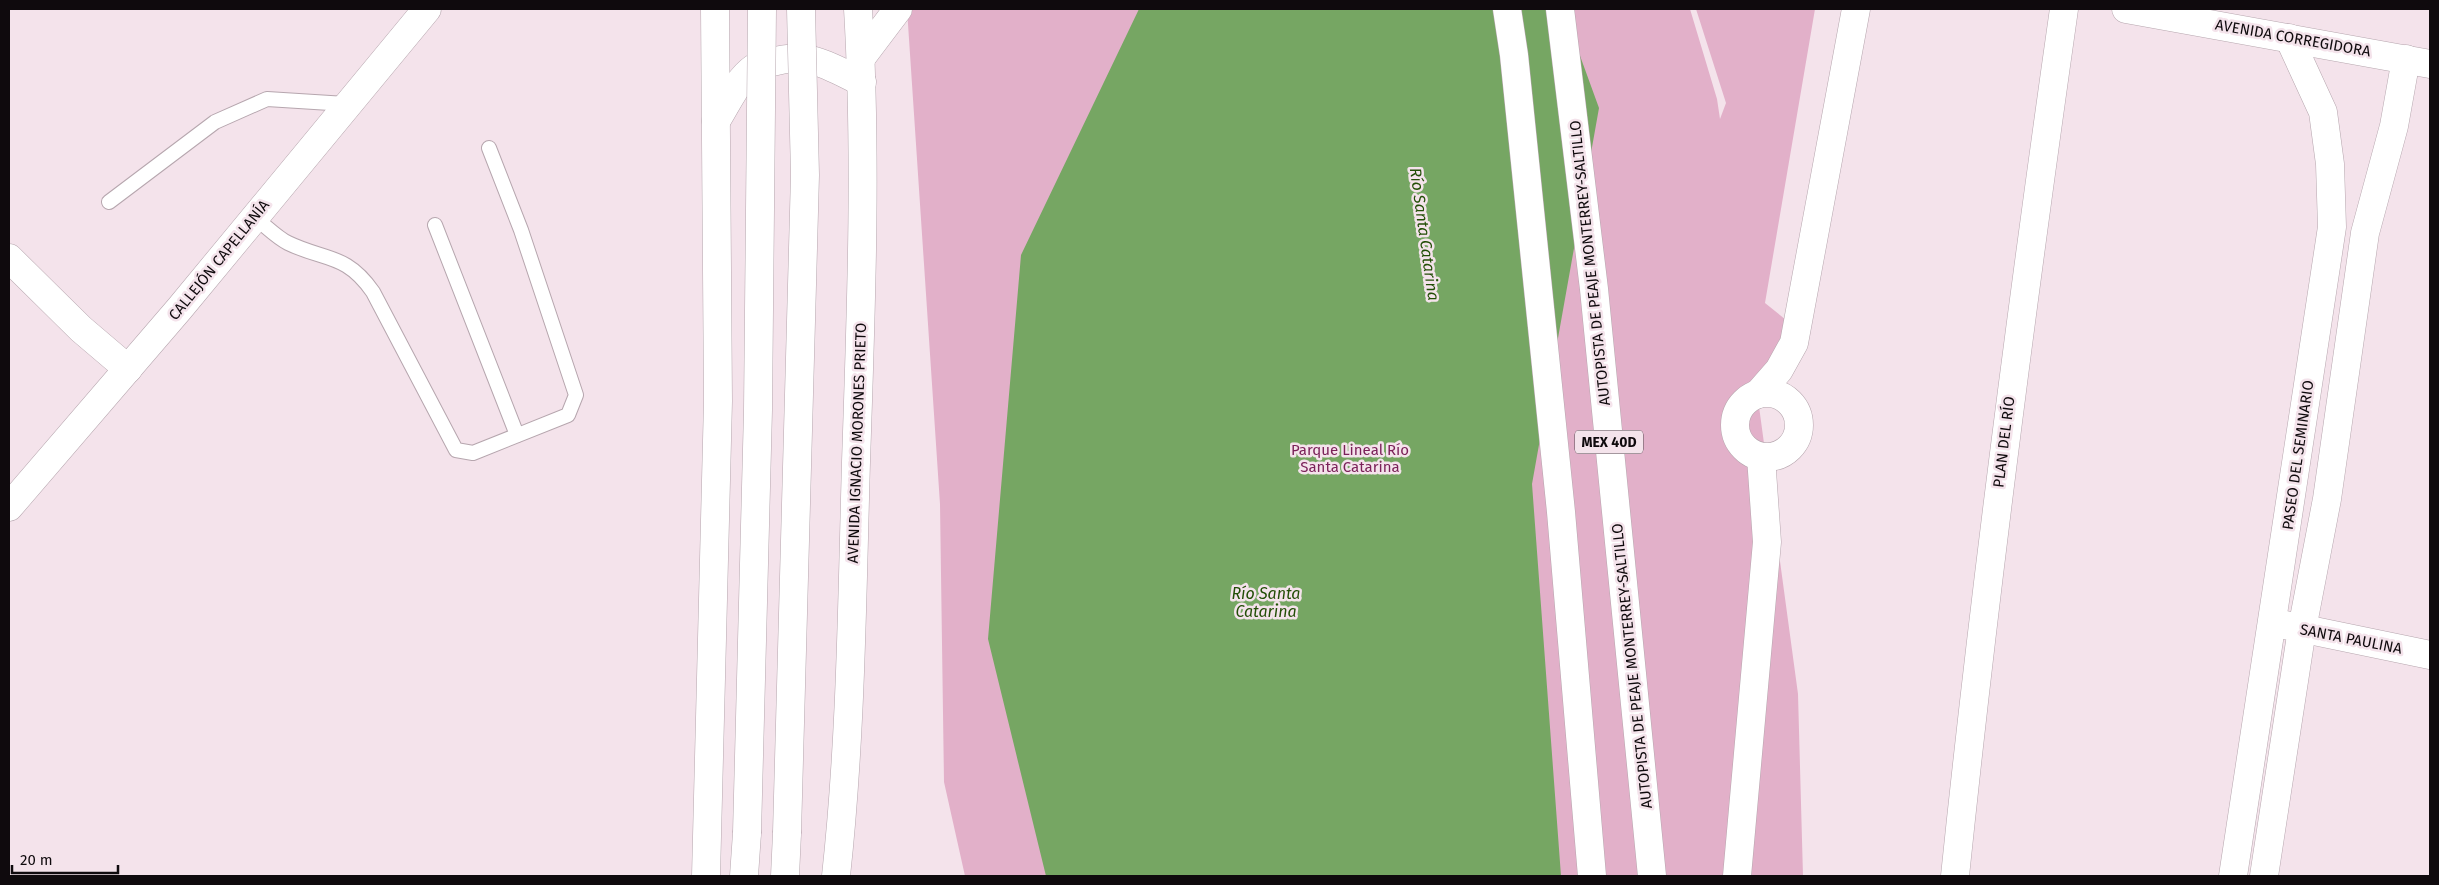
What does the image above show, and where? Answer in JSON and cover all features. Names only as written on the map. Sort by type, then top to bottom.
[{"type":"main road","name":"CALLEJÓN CAPELLANÍA","points":[[9,508],[128,369],[346,104],[427,9]]},
{"type":"main road","points":[[706,876],[718,411],[715,9]]},
{"type":"main road","points":[[744,876],[747,833],[758,410],[762,9]]},
{"type":"main road","points":[[785,876],[804,175],[801,9]]},
{"type":"main road","name":"AVENIDA IGNACIO MORONES PRIETO","points":[[836,876],[848,745],[860,344],[862,70],[858,9]]},
{"type":"main road","points":[[716,122],[737,86],[754,68],[796,57],[862,70],[898,9]]},
{"type":"main road","name":"MEX 40D","points":[[1507,9],[1514,56],[1560,512],[1592,876]]},
{"type":"main road","name":"AUTOPISTA DE PEAJE MONTERREY-SALTILLO","points":[[1560,9],[1594,289],[1652,876]]},
{"type":"main road","points":[[1758,394],[1773,394],[1786,399],[1795,410],[1799,424],[1796,438],[1788,450],[1776,457],[1761,457],[1748,452],[1738,441],[1735,427],[1737,413],[1746,401],[1758,394],[1779,370],[1794,343],[1856,9]]},
{"type":"main road","name":"PLAN DEL RÍO","points":[[1955,876],[1974,694],[2017,338],[2064,9]]},
{"type":"main road","name":"AVENIDA CORREGIDORA","points":[[2126,9],[2418,62]]},
{"type":"main road","name":"PASEO DEL SEMINARIO","points":[[2233,876],[2332,227],[2330,164],[2323,112],[2289,38]]},
{"type":"main road","points":[[2264,876],[2302,629],[2327,498],[2365,233],[2394,126],[2418,62]]},
{"type":"main road","points":[[9,258],[81,329],[128,369]]},
{"type":"main road","points":[[1737,876],[1767,542],[1761,457]]},
{"type":"main road","name":"SANTA PAULINA","points":[[2272,622],[2430,655]]},
{"type":"lane","points":[[109,202],[215,122],[267,100],[346,104]]},
{"type":"lane","points":[[254,217],[288,242],[342,262],[362,276],[456,450],[473,453],[568,415],[576,395],[521,230],[489,148]]},
{"type":"lane","points":[[436,225],[517,436]]},
{"type":"green space","name":"Río Santa Catarina","points":[[907,9],[1690,9],[1717,99],[1720,119],[1726,103],[1696,9],[1815,9],[1765,303],[1791,324],[1775,358],[1755,377],[1798,694],[1803,876],[965,876],[944,782],[940,504]]},
{"type":"water","name":"Río Santa Catarina","points":[[1139,9],[1563,9],[1599,108],[1532,484],[1561,876],[1046,876],[988,639],[1021,255]]},
{"type":"park label","name":"Parque Lineal Río Santa Catarina","points":[[1350,458]]}]
